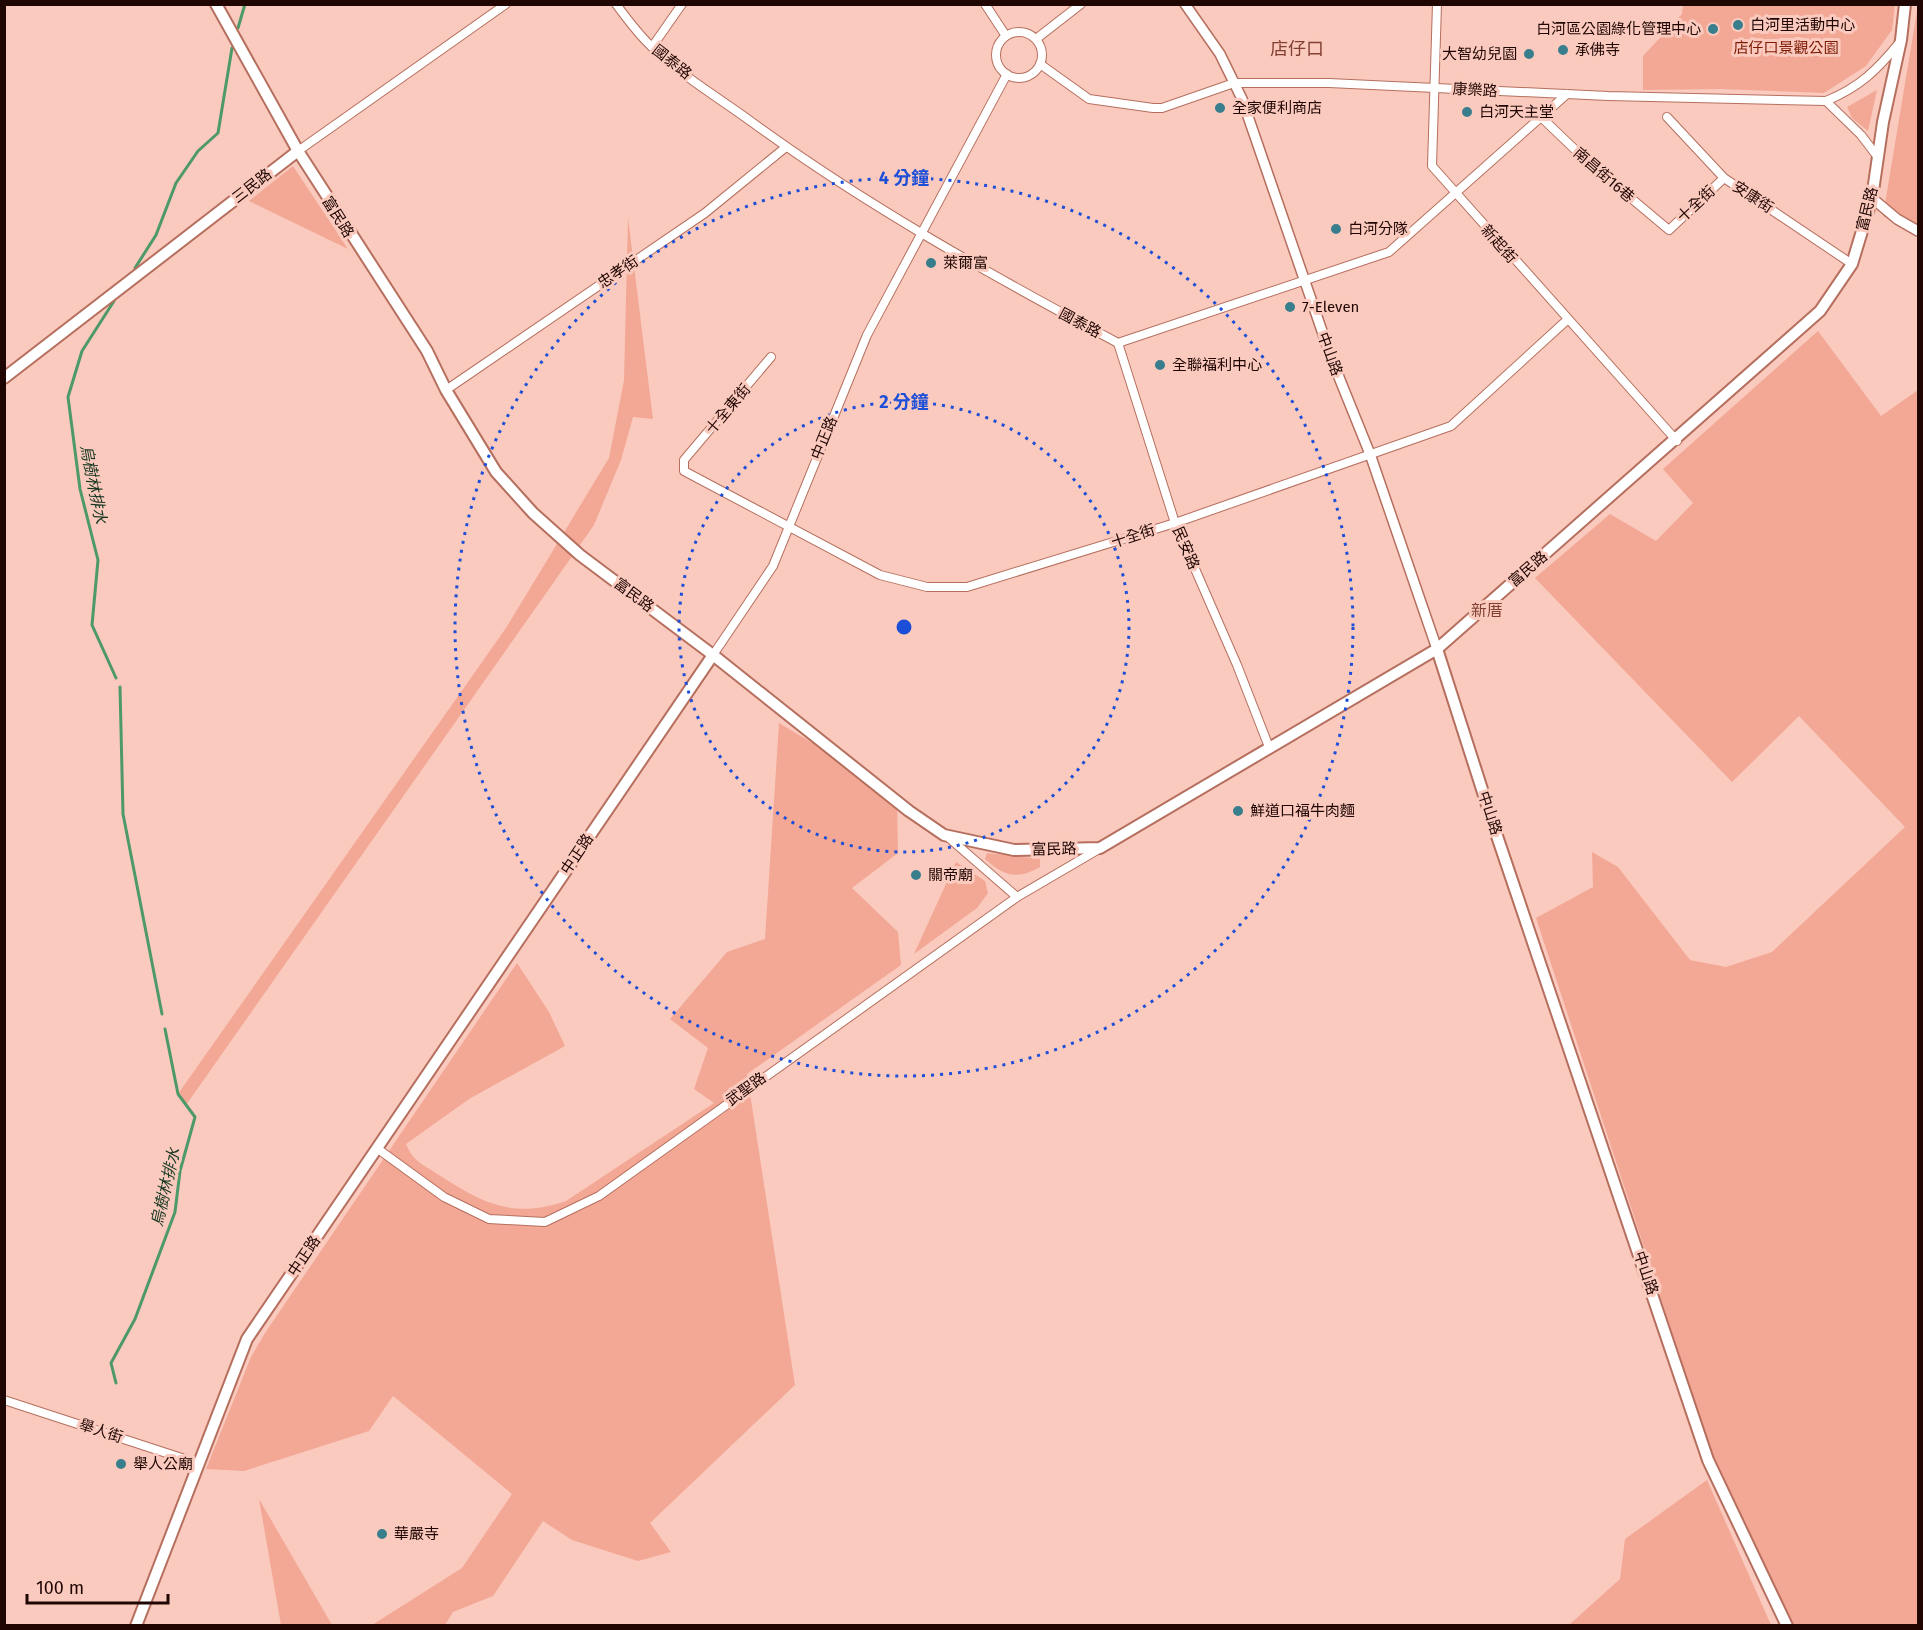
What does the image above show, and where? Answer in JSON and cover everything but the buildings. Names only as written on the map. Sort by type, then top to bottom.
[{"type":"main road","name":"富民路","points":[[216,4],[298,151],[426,351],[446,390],[496,472],[533,513],[580,555],[713,655],[909,811],[944,835],[1014,850],[1100,848],[1437,649],[1677,441],[1820,311],[1852,264],[1872,198],[1877,156],[1901,40],[1905,4]]},
{"type":"main road","name":"三民路","points":[[4,378],[298,151]]},
{"type":"main road","name":"中山路","points":[[1437,649],[1496,833],[1708,1460],[1787,1626]]},
{"type":"main road","name":"中正路","points":[[136,1626],[197,1463],[247,1339],[713,655]]},
{"type":"street","name":"三民路","points":[[298,151],[506,4]]},
{"type":"street","name":"國泰路","points":[[616,4],[652,47],[786,147],[921,235],[1118,344],[1389,252],[1567,94]]},
{"type":"street","points":[[652,47],[682,4]]},
{"type":"street","points":[[985,4],[1006,36]]},
{"type":"street","points":[[1036,39],[1081,4]]},
{"type":"street","name":"中山路","points":[[1185,4],[1220,54],[1234,83],[1332,360],[1370,454],[1437,649]]},
{"type":"street","name":"新起街","points":[[1437,4],[1432,166],[1455,195],[1677,441]]},
{"type":"street","points":[[1025,32],[1036,39],[1042,51],[1040,64],[1026,77],[1007,74],[999,65],[996,54],[1006,36],[1025,32]]},
{"type":"street","name":"康樂路","points":[[1040,64],[1089,99],[1153,108],[1162,108],[1234,83],[1329,83],[1567,94],[1826,101],[1851,91],[1877,70],[1901,40]]},
{"type":"street","name":"中正路","points":[[713,655],[773,566],[857,356],[1007,74]]},
{"type":"street","points":[[1826,101],[1861,135],[1877,156]]},
{"type":"street","name":"安康街","points":[[1667,117],[1724,178],[1852,264]]},
{"type":"street","name":"南昌街16巷","points":[[1542,118],[1589,163],[1669,230]]},
{"type":"street","name":"忠孝街","points":[[446,390],[705,213],[786,147]]},
{"type":"street","name":"十全街","points":[[1669,230],[1724,178]]},
{"type":"street","points":[[1872,198],[1897,219],[1918,231]]},
{"type":"street","name":"十全街","points":[[684,460],[684,471],[880,575],[896,581],[942,588],[967,587],[1175,523],[1451,426],[1568,320]]},
{"type":"street","name":"民安路","points":[[1118,344],[1175,523],[1237,665],[1269,747]]},
{"type":"street","name":"十全東街","points":[[684,460],[771,357]]},
{"type":"street","points":[[944,835],[1017,897]]},
{"type":"street","name":"武聖路","points":[[378,1149],[444,1197],[489,1219],[544,1222],[599,1196],[1017,897],[1100,848]]},
{"type":"street","name":"舉人街","points":[[4,1400],[197,1463]]},
{"type":"green space","name":"店仔口景觀公園","points":[[1683,4],[1895,5],[1892,30],[1866,66],[1824,93],[1721,89],[1643,90],[1643,56],[1682,14]]},
{"type":"green space","points":[[1918,5],[1918,236],[1883,216]]},
{"type":"green space","points":[[1877,90],[1868,131],[1852,118],[1847,107]]},
{"type":"green space","points":[[293,166],[348,249],[249,201]]},
{"type":"green space","points":[[628,218],[653,419],[633,417],[621,460],[594,525],[186,1105],[178,1094],[506,628],[609,458],[624,380]]},
{"type":"green space","points":[[1818,331],[1881,416],[1918,390],[1918,1625],[1788,1625],[1715,1463],[1536,918],[1593,887],[1592,852],[1618,867],[1690,960],[1726,967],[1772,952],[1905,827],[1799,716],[1732,782],[1535,578],[1610,514],[1656,541],[1693,503],[1663,469]]},
{"type":"green space","points":[[779,723],[854,768],[897,807],[898,853],[852,888],[898,932],[901,965],[747,1074],[795,1385],[650,1523],[671,1552],[638,1561],[572,1540],[543,1521],[493,1596],[453,1612],[445,1625],[372,1625],[462,1568],[512,1494],[393,1396],[369,1431],[244,1471],[206,1469],[251,1357],[265,1333],[517,963],[549,1012],[565,1046],[469,1099],[406,1144],[412,1155],[420,1162],[485,1201],[514,1208],[530,1209],[547,1206],[566,1201],[714,1103],[694,1089],[708,1048],[670,1019],[727,952],[765,939]]},
{"type":"green space","points":[[987,853],[1040,859],[1040,867],[1024,874],[1011,874],[998,869],[985,859]]},
{"type":"green space","points":[[956,862],[985,881],[988,893],[977,908],[914,954]]},
{"type":"green space","points":[[1707,1480],[1771,1625],[1569,1625],[1620,1579],[1625,1539]]},
{"type":"green space","points":[[259,1499],[332,1625],[281,1625]]},
{"type":"waterway","name":"烏樹林排水","points":[[238,28],[245,4]]},
{"type":"waterway","name":"烏樹林排水","points":[[135,268],[156,235],[176,183],[198,151],[218,133],[232,48]]},
{"type":"waterway","name":"烏樹林排水","points":[[114,301],[82,351],[68,397],[80,489],[98,560],[92,625],[116,678]]},
{"type":"waterway","name":"烏樹林排水","points":[[120,687],[123,814],[162,1014]]},
{"type":"waterway","name":"烏樹林排水","points":[[116,1383],[111,1363],[135,1319],[175,1212],[180,1171],[195,1117],[178,1094],[165,1029]]},
{"type":"place","name":"白河里活動中心","points":[[1738,25]]},
{"type":"place","name":"白河區公園綠化管理中心","points":[[1713,29]]},
{"type":"place","name":"承佛寺","points":[[1563,50]]},
{"type":"place","name":"大智幼兒園","points":[[1529,54]]},
{"type":"place","name":"全家便利商店","points":[[1220,108]]},
{"type":"place","name":"白河天主堂","points":[[1467,112]]},
{"type":"place","name":"白河分隊","points":[[1336,229]]},
{"type":"place","name":"萊爾富","points":[[931,263]]},
{"type":"place","name":"7-Eleven","points":[[1290,307]]},
{"type":"place","name":"全聯福利中心","points":[[1160,365]]},
{"type":"place","name":"鮮道口福牛肉麵","points":[[1238,811]]},
{"type":"place","name":"關帝廟","points":[[916,875]]},
{"type":"place","name":"舉人公廟","points":[[121,1464]]},
{"type":"place","name":"華嚴寺","points":[[382,1534]]},
{"type":"district","name":"店仔口","points":[[1297,49]]},
{"type":"district","name":"新厝","points":[[1487,610]]}]
